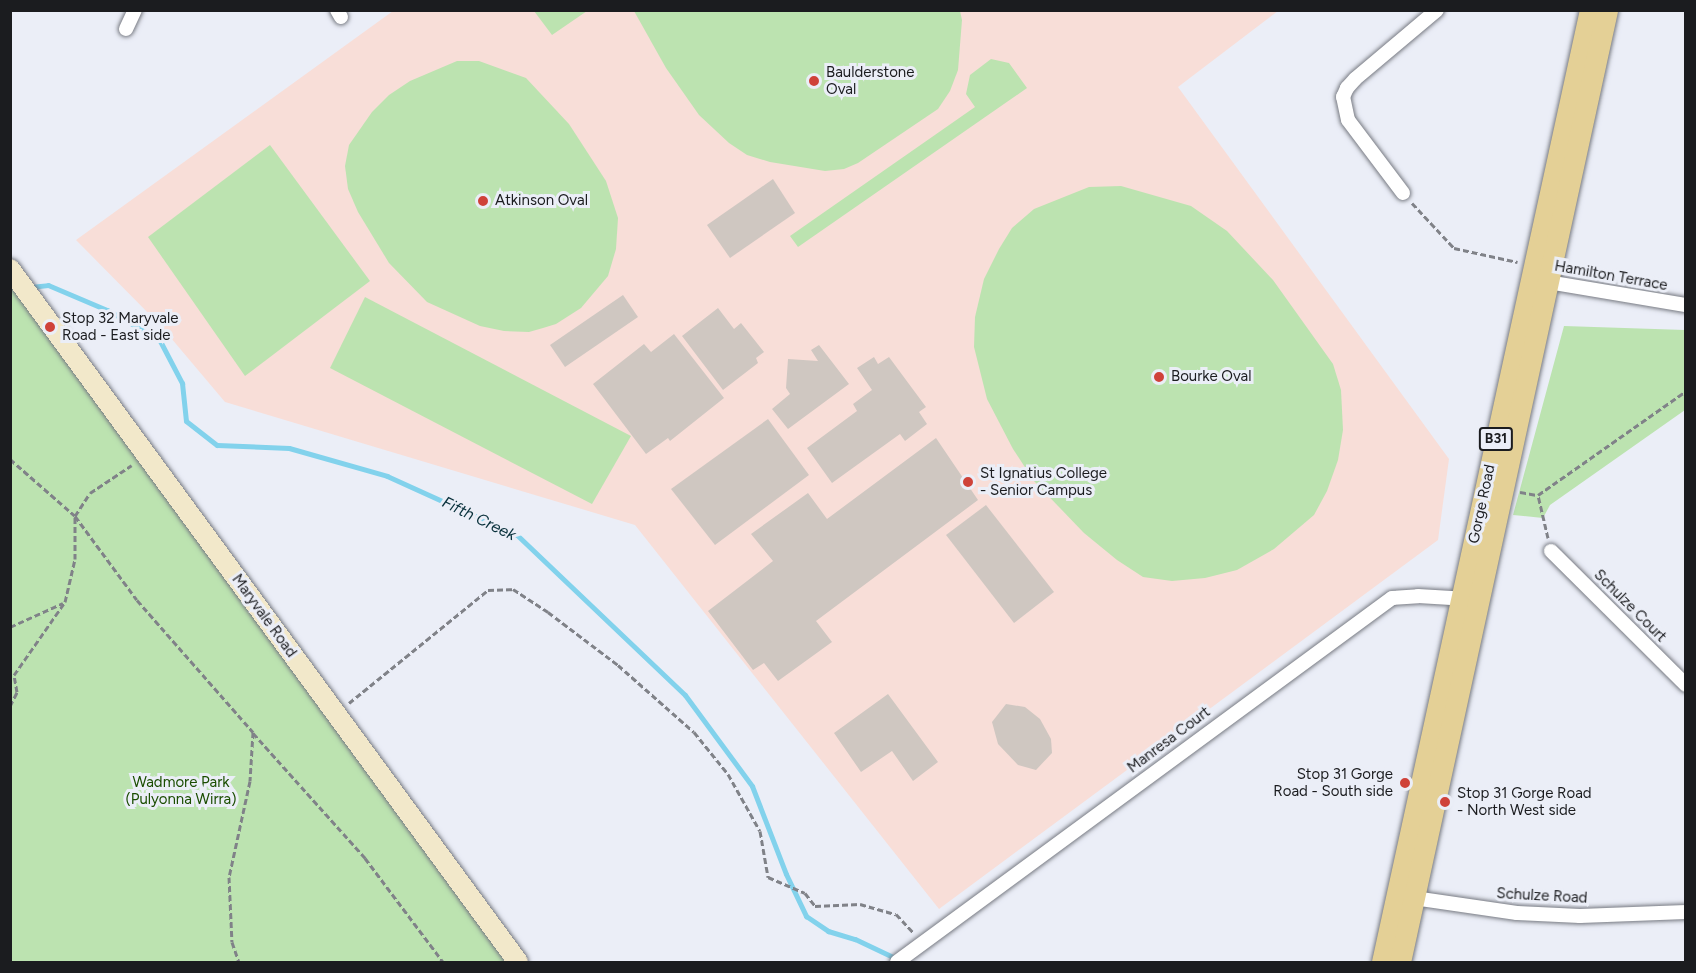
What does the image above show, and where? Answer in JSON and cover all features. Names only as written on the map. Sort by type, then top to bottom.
[{"type":"main road","name":"Gorge Road","points":[[1400,963],[1406,896],[1538,276],[1590,10]]},
{"type":"main road","name":"Gorge Road","points":[[1538,276],[1559,227],[1606,10]]},
{"type":"main road","name":"Maryvale Road","points":[[14,273],[518,963]]},
{"type":"main road","name":"Gorge Road","points":[[1382,963],[1406,896]]},
{"type":"street","points":[[126,29],[135,10]]},
{"type":"street","points":[[1403,193],[1348,120],[1343,98],[1347,88],[1355,79],[1437,10]]},
{"type":"street","name":"Hamilton Terrace","points":[[1538,276],[1686,305]]},
{"type":"street","name":"Schulze Court","points":[[1551,551],[1686,684]]},
{"type":"street","name":"Manresa Court","points":[[897,963],[1392,598],[1470,599]]},
{"type":"street","name":"Schulze Road","points":[[1406,896],[1517,913],[1580,916],[1686,912]]},
{"type":"path","points":[[1403,193],[1454,248],[1538,276]]},
{"type":"path","points":[[1516,491],[1538,495],[1686,391]]},
{"type":"path","points":[[10,706],[18,692],[14,675],[64,602],[75,559],[75,516],[90,493],[147,455]]},
{"type":"path","points":[[10,459],[75,516],[137,600],[365,858],[442,963]]},
{"type":"path","points":[[1538,495],[1551,551]]},
{"type":"path","points":[[336,714],[488,590],[513,589],[548,612],[618,665],[694,732],[728,774],[760,831],[768,877],[805,893],[815,906],[860,904],[897,914],[923,944]]},
{"type":"path","points":[[10,627],[64,602]]},
{"type":"path","points":[[239,963],[232,942],[229,877],[250,781],[253,732]]},
{"type":"shaded area","name":"St Ignatius College - Senior Campus","points":[[393,11],[1278,11],[1178,87],[1449,459],[1438,540],[939,909],[635,525],[225,402],[160,325],[76,240]]},
{"type":"green space","points":[[534,11],[587,11],[552,35]]},
{"type":"green space","name":"Baulderstone Oval","points":[[634,11],[960,11],[962,20],[958,70],[950,91],[938,109],[858,163],[844,169],[825,171],[770,162],[747,155],[729,143],[699,115],[666,68]]},
{"type":"green space","points":[[991,59],[1009,63],[1027,88],[798,247],[790,236],[975,107],[966,94],[970,75]]},
{"type":"green space","name":"Atkinson Oval","points":[[457,61],[479,61],[526,78],[569,124],[606,181],[618,218],[616,249],[608,276],[581,308],[556,324],[529,332],[504,331],[480,326],[427,302],[389,263],[358,212],[348,189],[345,166],[349,145],[372,112],[389,95],[410,81]]},
{"type":"green space","points":[[270,145],[370,281],[245,376],[148,237]]},
{"type":"green space","name":"Bourke Oval","points":[[1121,186],[1191,206],[1227,231],[1273,280],[1333,364],[1341,390],[1343,430],[1338,460],[1327,491],[1314,515],[1274,549],[1237,570],[1205,578],[1172,581],[1143,577],[1117,560],[1084,533],[1034,481],[1013,449],[987,399],[974,347],[975,317],[984,279],[1012,228],[1034,209],[1089,187]]},
{"type":"green space","name":"Wadmore Park (Pulyonna Wirra)","points":[[10,268],[518,962],[11,962]]},
{"type":"green space","points":[[365,297],[631,436],[592,504],[330,368]]},
{"type":"green space","points":[[1564,326],[1685,330],[1685,410],[1550,505],[1543,518],[1513,515]]},
{"type":"building","points":[[773,179],[795,213],[730,258],[707,225]]},
{"type":"building","points":[[623,295],[638,317],[565,367],[550,345]]},
{"type":"building","points":[[718,308],[734,329],[741,323],[764,352],[756,358],[758,363],[723,390],[682,336]]},
{"type":"building","points":[[674,334],[724,398],[670,441],[668,438],[646,454],[593,384],[644,344],[651,352]]},
{"type":"building","points":[[819,345],[849,384],[788,429],[772,409],[790,394],[786,388],[788,359],[818,361],[811,350]]},
{"type":"building","points":[[874,357],[878,364],[889,357],[926,407],[919,412],[927,424],[905,441],[900,434],[832,483],[807,448],[857,411],[853,404],[872,390],[857,368]]},
{"type":"building","points":[[768,419],[809,475],[715,545],[671,489]]},
{"type":"building","points":[[936,438],[978,500],[816,621],[832,642],[778,681],[764,663],[753,670],[708,611],[773,561],[751,534],[808,493],[827,519]]},
{"type":"building","points":[[986,505],[1054,592],[1014,623],[946,535]]},
{"type":"building","points":[[888,694],[938,762],[913,781],[892,751],[861,772],[834,733]]},
{"type":"building","points":[[1006,704],[1025,707],[1040,719],[1051,739],[1052,753],[1036,770],[1018,765],[998,744],[992,722]]},
{"type":"waterway","name":"Fifth Creek","points":[[30,287],[48,285],[107,310],[159,339],[182,383],[186,421],[217,445],[289,448],[387,476],[517,535],[685,695],[752,786],[786,874],[806,916],[828,931],[855,939],[899,960]]},
{"type":"place","name":"Baulderstone Oval","points":[[814,81]]},
{"type":"place","name":"Atkinson Oval","points":[[483,201]]},
{"type":"place","name":"Stop 32 Maryvale Road - East side","points":[[50,327]]},
{"type":"place","name":"Bourke Oval","points":[[1159,377]]},
{"type":"place","name":"St Ignatius College - Senior Campus","points":[[968,482]]},
{"type":"place","name":"Stop 31 Gorge Road - South side","points":[[1405,783]]},
{"type":"place","name":"Stop 31 Gorge Road - North West side","points":[[1445,802]]}]
